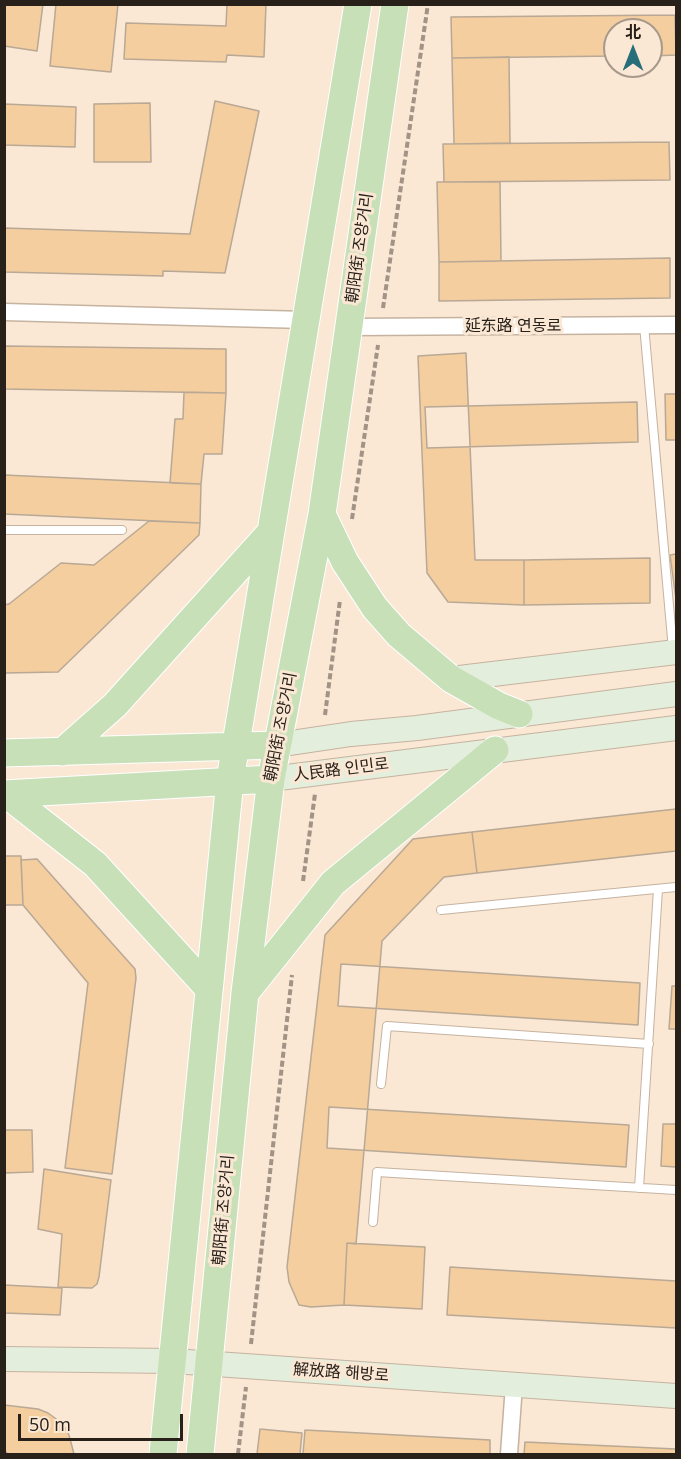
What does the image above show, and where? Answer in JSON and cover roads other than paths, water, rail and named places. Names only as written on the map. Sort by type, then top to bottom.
[{"type":"main road","points":[[163,1455],[230,780],[358,4]]},
{"type":"main road","name":"朝阳街 조양거리","points":[[200,1455],[245,993],[271,779],[322,514],[395,4]]},
{"type":"main road","points":[[322,514],[345,562],[375,608],[399,635],[451,679],[499,706],[519,714]]},
{"type":"main road","points":[[62,752],[115,705],[269,534]]},
{"type":"main road","name":"人民路 인민로","points":[[4,753],[277,745]]},
{"type":"main road","points":[[245,993],[333,883],[495,750]]},
{"type":"main road","name":"人民路 인민로","points":[[5,794],[271,779]]},
{"type":"main road","points":[[5,794],[95,864],[209,989]]},
{"type":"street","points":[[4,312],[306,320]]},
{"type":"street","name":"延东路 연동로","points":[[349,327],[676,325]]},
{"type":"street","points":[[451,679],[675,652]]},
{"type":"street","name":"人民路 인민로","points":[[277,745],[676,694]]},
{"type":"street","name":"人民路 인민로","points":[[271,779],[676,728]]},
{"type":"street","name":"解放路 해방로","points":[[4,1359],[173,1361],[676,1396]]},
{"type":"street","points":[[509,1455],[514,1385]]},
{"type":"lane","points":[[644,325],[675,652]]},
{"type":"lane","points":[[4,530],[122,530]]},
{"type":"lane","points":[[441,910],[676,887]]},
{"type":"lane","points":[[639,1188],[658,889]]},
{"type":"lane","points":[[381,1084],[387,1026],[649,1044]]},
{"type":"lane","points":[[373,1222],[377,1172],[676,1190]]}]
